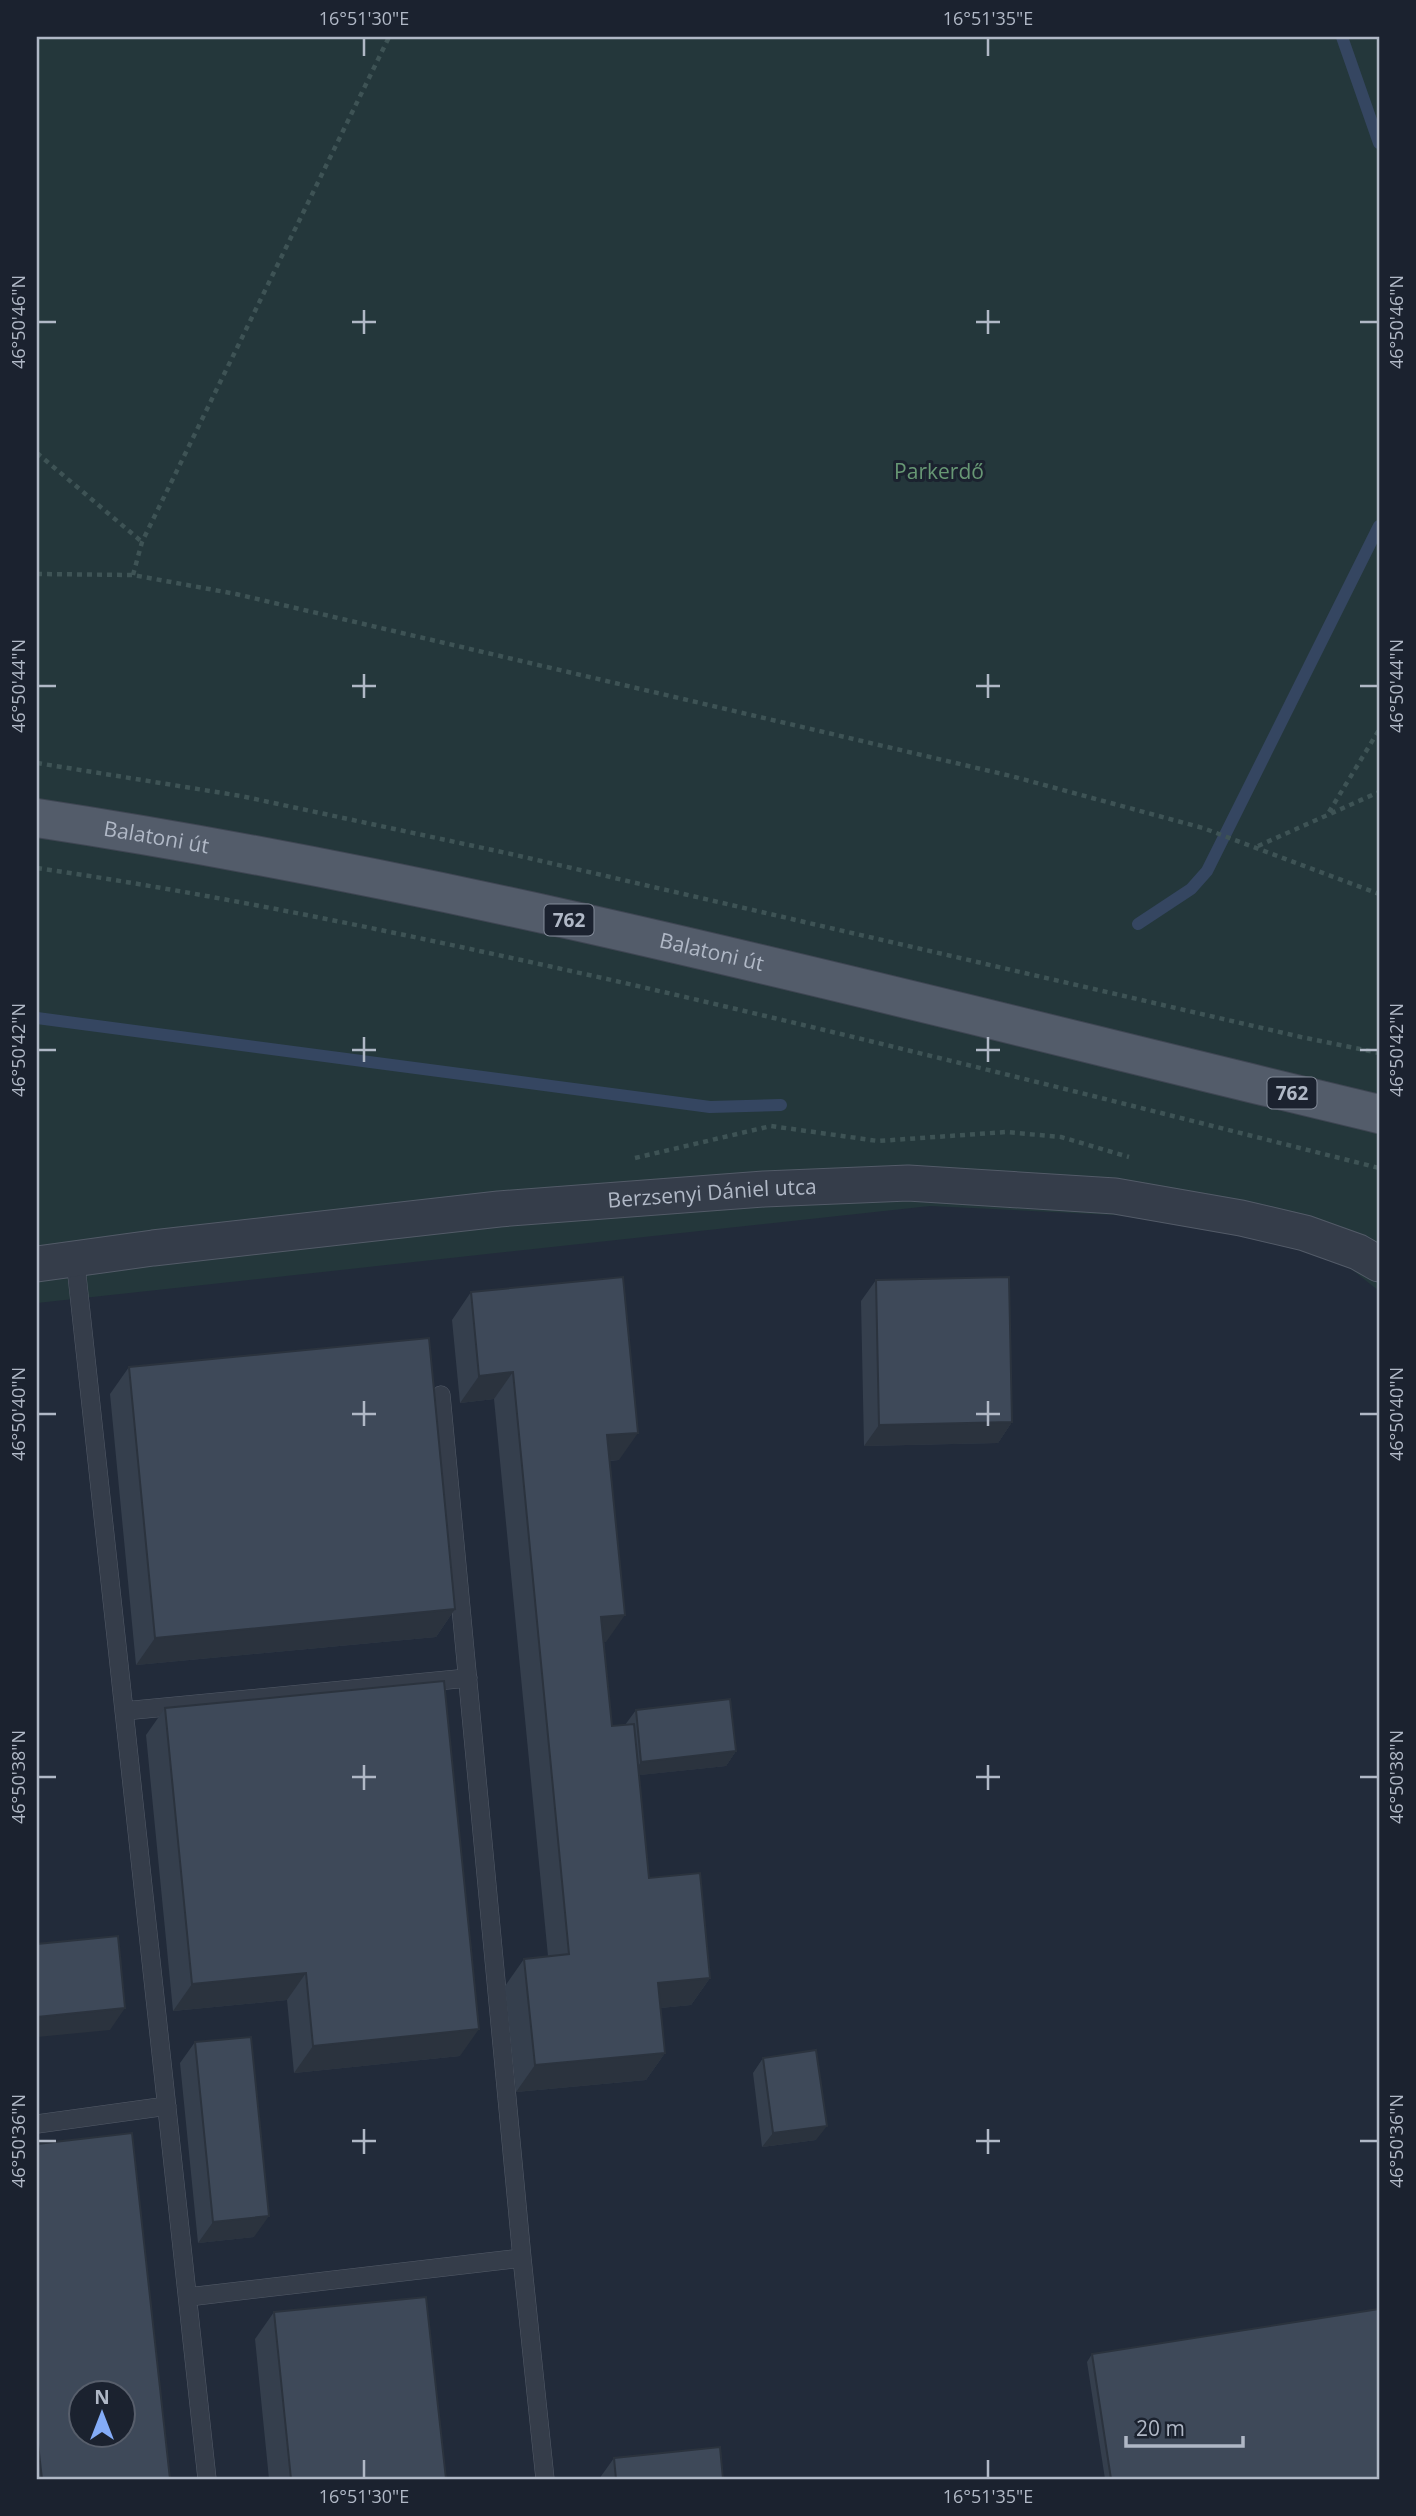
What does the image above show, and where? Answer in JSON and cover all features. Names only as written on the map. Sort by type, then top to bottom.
[{"type":"main road","name":"Balatoni út","points":[[37,818],[393,881],[664,941],[1379,1114]]},
{"type":"street","name":"Berzsenyi Dániel utca","points":[[37,1264],[75,1257],[499,1209],[764,1189],[908,1183],[1115,1196],[1241,1218],[1305,1233],[1357,1252],[1379,1264]]},
{"type":"lane","points":[[75,1257],[207,2479]]},
{"type":"lane","points":[[441,1395],[545,2479]]},
{"type":"lane","points":[[124,1711],[468,1678]]},
{"type":"lane","points":[[37,2124],[167,2106]]},
{"type":"lane","points":[[188,2297],[522,2258]]},
{"type":"path","points":[[133,575],[142,542],[388,37]]},
{"type":"path","points":[[37,453],[142,542]]},
{"type":"path","points":[[37,573],[133,575],[236,594],[984,769],[1203,828],[1379,894]]},
{"type":"path","points":[[1328,813],[1379,730]]},
{"type":"path","points":[[37,763],[241,796],[511,854],[1379,1054]]},
{"type":"path","points":[[1257,847],[1379,792]]},
{"type":"path","points":[[37,869],[126,881],[308,915],[497,955],[944,1058],[1379,1168]]},
{"type":"green space","name":"Parkerdő","points":[[37,37],[1379,37],[1379,1291],[1341,1261],[1192,1219],[930,1206],[37,1303]]},
{"type":"building","points":[[623,1277],[638,1433],[607,1435],[625,1615],[601,1617],[612,1726],[634,1724],[649,1878],[700,1873],[710,1978],[658,1983],[665,2053],[535,2065],[524,1959],[569,1954],[513,1372],[479,1376],[471,1292]]},
{"type":"building","points":[[1009,1277],[1012,1422],[879,1425],[876,1280]]},
{"type":"building","points":[[429,1338],[455,1609],[155,1638],[129,1367]]},
{"type":"building","points":[[444,1681],[479,2029],[313,2046],[306,1973],[192,1984],[165,1708]]},
{"type":"building","points":[[730,1699],[736,1751],[641,1762],[636,1710]]},
{"type":"building","points":[[118,1936],[125,2008],[37,2017],[37,1944]]},
{"type":"building","points":[[251,2037],[269,2216],[213,2222],[195,2042]]},
{"type":"building","points":[[816,2050],[827,2126],[773,2133],[763,2058]]},
{"type":"building","points":[[132,2133],[170,2479],[42,2479],[37,2435],[37,2144]]},
{"type":"building","points":[[426,2297],[446,2479],[291,2479],[274,2312]]},
{"type":"building","points":[[1379,2309],[1379,2479],[1111,2479],[1092,2354]]},
{"type":"building","points":[[720,2447],[723,2479],[616,2479],[614,2458]]},
{"type":"waterway","points":[[1342,37],[1379,143]]},
{"type":"waterway","points":[[1138,924],[1191,889],[1207,871],[1379,526]]},
{"type":"waterway","points":[[37,1018],[710,1107],[781,1105]]}]
